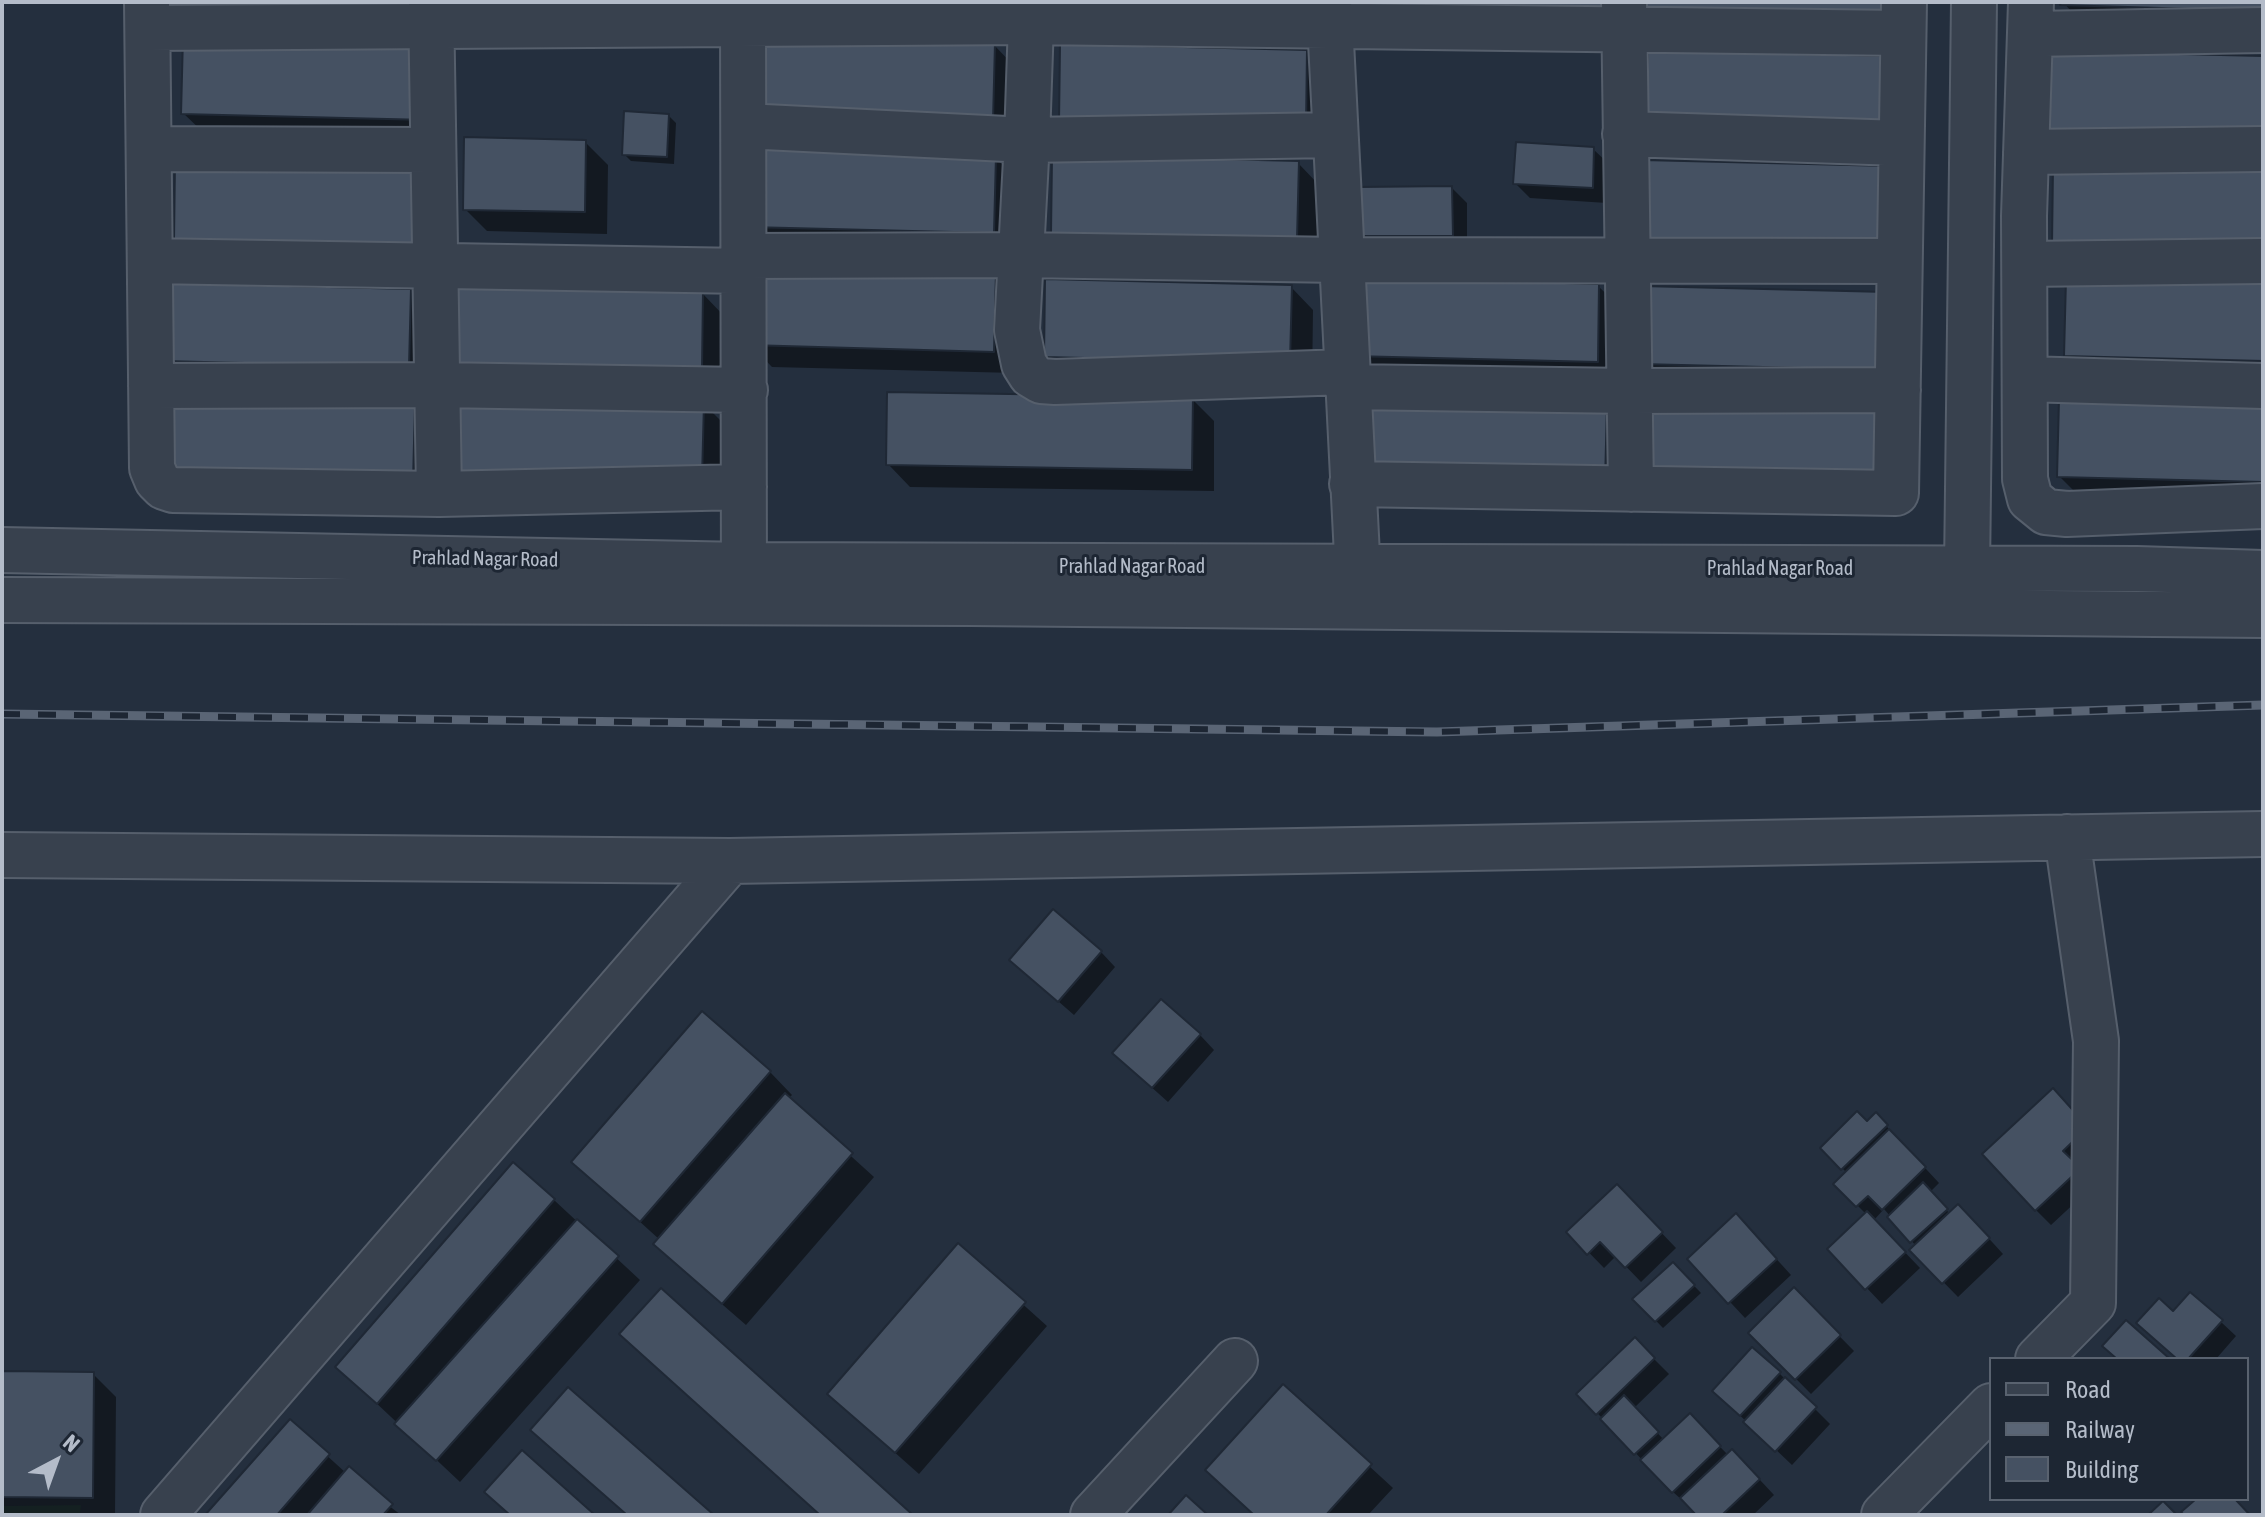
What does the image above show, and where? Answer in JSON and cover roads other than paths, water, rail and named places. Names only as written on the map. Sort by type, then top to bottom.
[{"type":"street","points":[[1967,570],[1974,2]]},
{"type":"street","points":[[1030,12],[1017,330],[1024,364],[1031,375],[1041,381],[1347,380],[1630,391],[1898,390]]},
{"type":"street","points":[[744,487],[439,494],[173,490],[164,487],[152,468],[148,15],[1030,12],[1903,18],[1896,493],[1352,484]]},
{"type":"street","points":[[744,13],[744,583]]},
{"type":"street","points":[[1329,13],[1358,587]]},
{"type":"street","points":[[432,15],[439,494]]},
{"type":"street","points":[[1624,15],[1631,489]]},
{"type":"street","points":[[2263,30],[2030,18],[2025,264],[2025,479],[2030,499],[2046,512],[2067,514],[2263,506]]},
{"type":"street","points":[[744,126],[1027,140],[1335,135]]},
{"type":"street","points":[[1625,134],[1901,143]]},
{"type":"street","points":[[149,149],[433,150]]},
{"type":"street","points":[[2026,152],[2263,149]]},
{"type":"street","points":[[150,261],[436,265],[745,263],[1020,255],[1341,260],[1899,261]]},
{"type":"street","points":[[2025,264],[2263,261]]},
{"type":"street","points":[[2025,379],[2263,386]]},
{"type":"street","points":[[151,386],[438,385],[745,390]]},
{"type":"street","name":"Prahlad Nagar Road","points":[[2,550],[744,583]]},
{"type":"street","name":"Prahlad Nagar Road","points":[[1358,587],[1967,570],[2137,569],[2263,573]]},
{"type":"street","name":"Prahlad Nagar Road","points":[[2,600],[744,583],[1358,587],[2263,615]]},
{"type":"street","points":[[2,855],[730,861],[2263,834]]},
{"type":"street","points":[[2040,1357],[2093,1303],[2096,1041],[2067,837]]},
{"type":"street","points":[[163,1515],[730,861]]},
{"type":"street","points":[[1093,1515],[1235,1361]]},
{"type":"street","points":[[1884,1515],[1989,1408]]},
{"type":"railway","points":[[2,714],[1437,732],[2263,705]]}]
